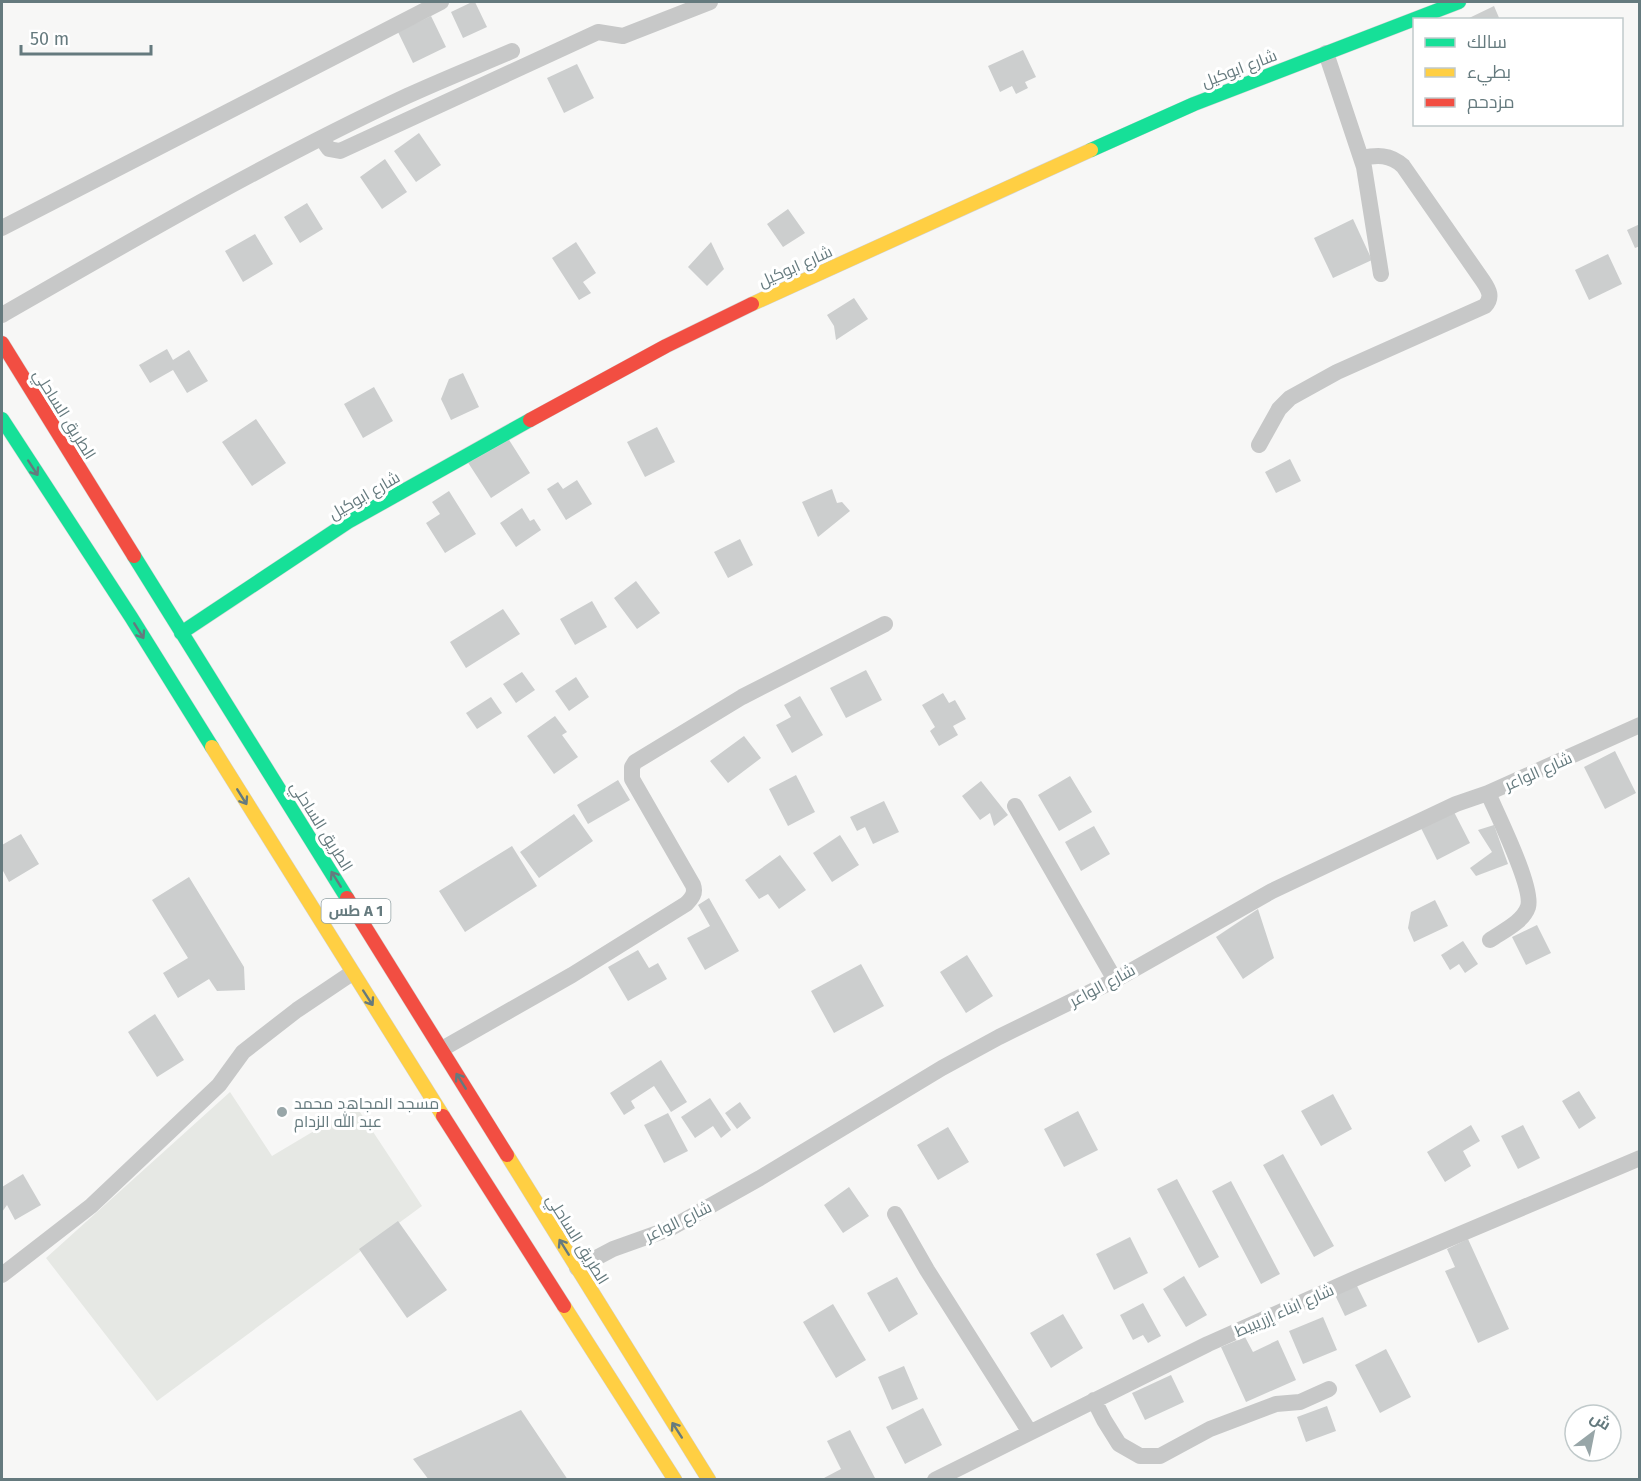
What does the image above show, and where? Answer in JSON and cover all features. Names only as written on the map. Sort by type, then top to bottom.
[{"type":"main road","name":"شارع ابوكيل","points":[[1416,18],[1459,2]]},
{"type":"main road","name":"شارع ابوكيل","points":[[181,633],[348,522],[576,393],[666,346],[773,294],[1194,104],[1413,19]]},
{"type":"main road","name":"الطريق الساحلي","points":[[2,343],[709,1479]]},
{"type":"main road","name":"طس A 1","points":[[2,418],[675,1479]]},
{"type":"street","points":[[2,228],[441,2]]},
{"type":"street","points":[[322,139],[329,149],[340,151],[598,32],[623,36],[710,2]]},
{"type":"street","points":[[2,315],[112,252],[322,139],[407,96],[512,51]]},
{"type":"street","points":[[1326,52],[1369,189],[1381,274]]},
{"type":"street","points":[[1258,445],[1279,409],[1290,398],[1337,372],[1485,306],[1490,300],[1483,280],[1403,166],[1388,156],[1361,158]]},
{"type":"street","points":[[442,1049],[572,975],[686,904],[693,896],[695,892],[693,885],[632,779],[632,767],[635,762],[742,697],[885,624]]},
{"type":"street","name":"شارع الواعر","points":[[577,1268],[613,1249],[669,1229],[760,1178],[942,1068],[1115,980],[1272,891],[1456,804],[1488,793],[1640,725]]},
{"type":"street","points":[[1488,793],[1525,884],[1528,903],[1520,919],[1490,940]]},
{"type":"street","points":[[1015,806],[1115,980]]},
{"type":"street","points":[[2,1275],[91,1206],[219,1085],[243,1052],[297,1010],[352,973]]},
{"type":"street","name":"شارع ابناء إزريبيط","points":[[935,1479],[1208,1344],[1640,1158]]},
{"type":"street","points":[[895,1214],[939,1290],[1029,1431]]},
{"type":"street","points":[[1094,1400],[1119,1444],[1140,1456],[1160,1456],[1210,1429],[1276,1404],[1300,1402],[1329,1389]]},
{"type":"shaded area","points":[[230,1092],[272,1156],[356,1106],[422,1206],[157,1401],[46,1258]]},
{"type":"building","points":[[475,2],[487,27],[463,38],[451,12]]},
{"type":"building","points":[[1494,6],[1499,18],[1469,18]]},
{"type":"building","points":[[431,16],[446,47],[413,63],[398,32]]},
{"type":"building","points":[[1023,50],[1036,77],[1025,82],[1028,88],[1016,94],[1012,86],[1000,92],[988,66]]},
{"type":"building","points":[[577,64],[594,98],[564,113],[547,78]]},
{"type":"building","points":[[419,133],[441,165],[416,182],[394,151]]},
{"type":"building","points":[[385,159],[407,192],[382,209],[360,177]]},
{"type":"building","points":[[307,203],[323,229],[300,243],[284,217]]},
{"type":"building","points":[[788,209],[805,233],[783,247],[767,224]]},
{"type":"building","points":[[1353,219],[1372,260],[1333,278],[1314,238]]},
{"type":"building","points":[[1640,224],[1640,246],[1635,248],[1627,230]]},
{"type":"building","points":[[255,234],[273,264],[243,282],[225,251]]},
{"type":"building","points":[[576,242],[596,273],[583,282],[591,293],[579,300],[552,258]]},
{"type":"building","points":[[711,242],[724,269],[707,286],[688,267]]},
{"type":"building","points":[[1608,254],[1622,284],[1589,300],[1575,270]]},
{"type":"building","points":[[854,298],[868,319],[836,340],[834,326],[827,315]]},
{"type":"building","points":[[167,349],[173,360],[189,350],[208,381],[187,393],[173,370],[150,383],[139,365]]},
{"type":"building","points":[[463,373],[479,407],[451,420],[441,399],[449,379]]},
{"type":"building","points":[[374,387],[393,421],[363,438],[344,404]]},
{"type":"building","points":[[256,419],[286,463],[252,486],[222,442]]},
{"type":"building","points":[[657,427],[675,462],[645,477],[627,442]]},
{"type":"building","points":[[506,435],[530,473],[491,498],[467,461]]},
{"type":"building","points":[[1290,459],[1301,481],[1276,493],[1265,472]]},
{"type":"building","points":[[577,480],[592,504],[566,520],[547,489],[558,482],[563,489]]},
{"type":"building","points":[[832,489],[837,503],[842,502],[850,511],[818,537],[802,502]]},
{"type":"building","points":[[449,491],[476,534],[445,553],[426,523],[440,514],[432,502]]},
{"type":"building","points":[[522,508],[530,521],[534,519],[541,530],[516,547],[500,523]]},
{"type":"building","points":[[740,539],[753,565],[728,578],[714,552]]},
{"type":"building","points":[[636,581],[660,613],[637,629],[614,598]]},
{"type":"building","points":[[592,601],[607,627],[575,645],[560,619]]},
{"type":"building","points":[[503,609],[520,634],[466,668],[450,642]]},
{"type":"building","points":[[866,670],[882,700],[846,718],[830,688]]},
{"type":"building","points":[[522,672],[535,690],[516,703],[503,684]]},
{"type":"building","points":[[576,677],[589,697],[569,711],[555,691]]},
{"type":"building","points":[[943,693],[949,703],[955,700],[966,719],[953,726],[958,735],[939,746],[930,731],[935,727],[922,705]]},
{"type":"building","points":[[800,696],[823,735],[792,753],[776,725],[791,717],[784,705]]},
{"type":"building","points":[[491,697],[502,713],[477,729],[466,713]]},
{"type":"building","points":[[555,716],[567,732],[562,735],[578,757],[554,774],[527,736]]},
{"type":"building","points":[[744,736],[761,758],[728,783],[710,761]]},
{"type":"building","points":[[1615,751],[1636,793],[1605,809],[1584,767]]},
{"type":"building","points":[[796,775],[815,812],[788,826],[769,789]]},
{"type":"building","points":[[1070,776],[1092,812],[1059,831],[1038,795]]},
{"type":"building","points":[[618,780],[630,800],[588,824],[577,805]]},
{"type":"building","points":[[981,781],[1008,815],[994,826],[990,813],[980,820],[962,796]]},
{"type":"building","points":[[884,801],[899,832],[873,844],[865,827],[857,831],[850,817]]},
{"type":"building","points":[[1454,812],[1470,843],[1437,860],[1421,828]]},
{"type":"building","points":[[574,814],[593,841],[539,878],[520,852]]},
{"type":"building","points":[[1494,825],[1508,864],[1476,876],[1470,868],[1492,852],[1478,830]]},
{"type":"building","points":[[1094,826],[1110,854],[1081,871],[1065,842]]},
{"type":"building","points":[[21,834],[39,864],[9,882],[2,869],[2,845]]},
{"type":"building","points":[[840,835],[859,865],[832,882],[813,853]]},
{"type":"building","points":[[512,846],[537,886],[465,932],[439,891]]},
{"type":"building","points":[[780,855],[806,890],[779,909],[768,894],[759,899],[745,880]]},
{"type":"building","points":[[189,877],[244,967],[245,990],[217,991],[209,979],[178,998],[163,973],[188,958],[152,900]]},
{"type":"building","points":[[709,898],[739,951],[705,970],[687,938],[710,926],[698,905]]},
{"type":"building","points":[[1435,900],[1448,926],[1414,942],[1408,928],[1411,912]]},
{"type":"building","points":[[1258,909],[1274,958],[1243,979],[1216,937]]},
{"type":"building","points":[[1537,925],[1551,953],[1526,965],[1512,937]]},
{"type":"building","points":[[1463,941],[1478,964],[1465,973],[1459,964],[1450,970],[1441,955]]},
{"type":"building","points":[[638,950],[649,968],[658,963],[667,979],[628,1001],[608,967]]},
{"type":"building","points":[[967,955],[993,996],[966,1013],[940,972]]},
{"type":"building","points":[[861,964],[884,1006],[834,1033],[811,991]]},
{"type":"building","points":[[155,1014],[184,1060],[157,1077],[128,1032]]},
{"type":"building","points":[[661,1060],[687,1102],[671,1112],[654,1086],[631,1101],[635,1108],[624,1115],[610,1093]]},
{"type":"building","points":[[1579,1091],[1596,1118],[1579,1129],[1562,1101]]},
{"type":"building","points":[[1333,1094],[1352,1129],[1321,1146],[1301,1111]]},
{"type":"building","points":[[710,1098],[731,1130],[721,1138],[713,1126],[695,1138],[681,1117]]},
{"type":"building","points":[[740,1102],[751,1118],[737,1129],[725,1113]]},
{"type":"building","points":[[1078,1111],[1098,1150],[1064,1167],[1044,1129]]},
{"type":"building","points":[[668,1113],[688,1151],[664,1163],[644,1125]]},
{"type":"building","points":[[1471,1125],[1480,1141],[1463,1151],[1471,1166],[1445,1182],[1427,1152]]},
{"type":"building","points":[[1523,1125],[1540,1158],[1518,1169],[1501,1136]]},
{"type":"building","points":[[948,1127],[969,1162],[938,1180],[917,1145]]},
{"type":"building","points":[[1283,1154],[1334,1246],[1314,1257],[1263,1165]]},
{"type":"building","points":[[23,1174],[41,1205],[15,1220],[7,1205],[2,1212],[2,1187]]},
{"type":"building","points":[[1177,1179],[1219,1257],[1199,1268],[1157,1189]]},
{"type":"building","points":[[1231,1181],[1280,1274],[1261,1284],[1212,1191]]},
{"type":"building","points":[[849,1187],[869,1216],[843,1233],[824,1205]]},
{"type":"building","points":[[398,1221],[447,1290],[407,1318],[359,1249]]},
{"type":"building","points":[[1130,1237],[1148,1273],[1114,1290],[1096,1254]]},
{"type":"building","points":[[1468,1239],[1509,1329],[1478,1343],[1445,1271],[1455,1267],[1447,1249]]},
{"type":"building","points":[[1184,1276],[1207,1315],[1186,1327],[1163,1289]]},
{"type":"building","points":[[897,1277],[918,1314],[889,1332],[867,1293]]},
{"type":"building","points":[[1356,1284],[1367,1306],[1345,1316],[1335,1295]]},
{"type":"building","points":[[1143,1303],[1161,1336],[1148,1343],[1143,1335],[1133,1340],[1120,1315]]},
{"type":"building","points":[[833,1304],[866,1360],[836,1378],[803,1322]]},
{"type":"building","points":[[1063,1314],[1083,1348],[1051,1368],[1030,1333]]},
{"type":"building","points":[[1323,1317],[1337,1350],[1303,1364],[1289,1331]]},
{"type":"building","points":[[1245,1337],[1253,1352],[1278,1340],[1296,1380],[1246,1402],[1221,1347]]},
{"type":"building","points":[[1386,1349],[1411,1397],[1380,1413],[1355,1365]]},
{"type":"building","points":[[904,1366],[918,1399],[892,1410],[878,1377]]},
{"type":"building","points":[[1171,1375],[1184,1402],[1145,1420],[1132,1393]]},
{"type":"building","points":[[1327,1406],[1336,1431],[1306,1442],[1297,1417]]},
{"type":"building","points":[[923,1408],[942,1445],[905,1464],[886,1427]]},
{"type":"building","points":[[521,1410],[568,1480],[429,1480],[413,1459]]},
{"type":"building","points":[[850,1430],[876,1480],[825,1480],[824,1478],[841,1469],[827,1441]]},
{"type":"traffic: fast","points":[[1417,18],[1459,2]]},
{"type":"traffic: fast","points":[[1091,150],[1194,104],[1413,20]]},
{"type":"traffic: fast","points":[[2,419],[131,617],[212,747]]},
{"type":"traffic: fast","points":[[181,633],[348,522],[530,420]]},
{"type":"traffic: fast","points":[[134,556],[347,898]]},
{"type":"traffic: slow","points":[[752,304],[1091,150]]},
{"type":"traffic: slow","points":[[212,747],[443,1116]]},
{"type":"traffic: slow","points":[[507,1155],[709,1480]]},
{"type":"traffic: slow","points":[[564,1306],[675,1480]]},
{"type":"traffic: jam","points":[[530,420],[666,346],[752,304]]},
{"type":"traffic: jam","points":[[2,343],[134,556]]},
{"type":"traffic: jam","points":[[347,898],[507,1155]]},
{"type":"traffic: jam","points":[[443,1116],[564,1306]]},
{"type":"place","name":"مسجد المجاهد محمد عبد الله الزدام","points":[[282,1112]]}]
